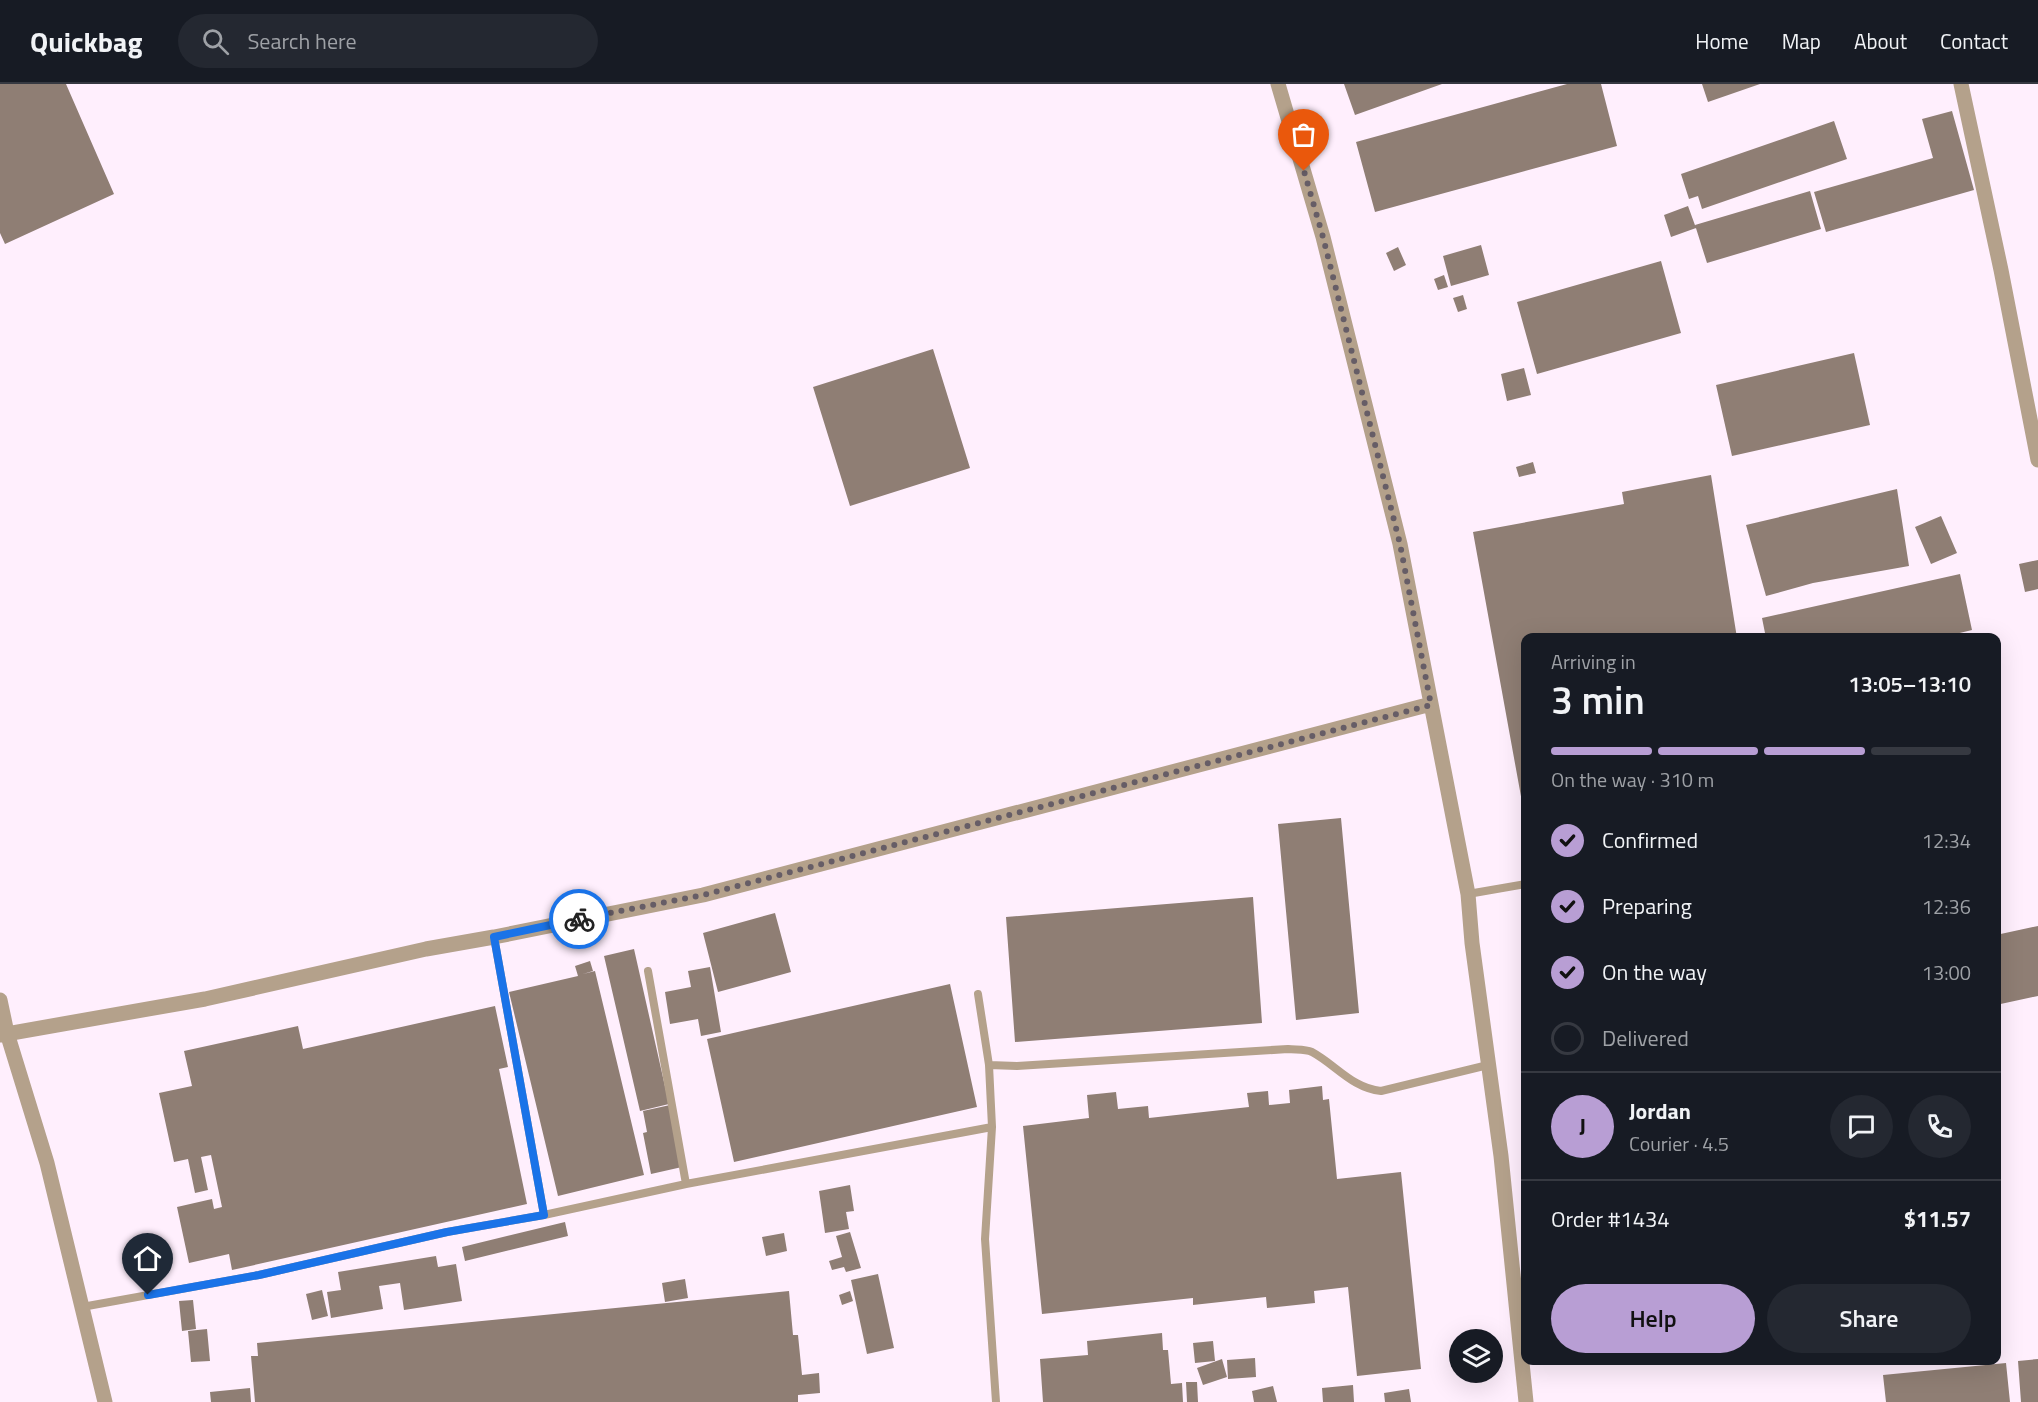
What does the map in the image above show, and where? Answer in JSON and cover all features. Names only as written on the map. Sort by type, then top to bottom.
[{"type":"street","points":[[1278,84],[1323,237],[1400,544],[1468,894],[1501,1156],[1521,1353]]},
{"type":"street","points":[[1961,84],[2001,270],[2038,460]]},
{"type":"street","points":[[4,1034],[205,999],[426,949],[703,895],[1431,705]]},
{"type":"street","points":[[0,1000],[4,1034],[47,1163],[105,1402]]},
{"type":"street","points":[[1522,1365],[1526,1402]]},
{"type":"lane","points":[[1468,894],[1521,885]]},
{"type":"lane","points":[[494,937],[544,1215]]},
{"type":"lane","points":[[648,971],[686,1184]]},
{"type":"lane","points":[[978,994],[989,1065],[993,1127],[985,1239],[996,1402]]},
{"type":"lane","points":[[989,1065],[1017,1066],[1288,1049],[1310,1051],[1355,1084],[1369,1090],[1381,1091],[1488,1065]]},
{"type":"lane","points":[[82,1306],[259,1275],[447,1232],[544,1215],[686,1184],[993,1127]]},
{"type":"building","points":[[0,84],[66,84],[114,194],[5,244],[0,233]]},
{"type":"building","points":[[1344,84],[1442,84],[1355,115]]},
{"type":"building","points":[[1567,84],[1601,84],[1617,146],[1375,212],[1356,142]]},
{"type":"building","points":[[1702,84],[1760,84],[1708,102]]},
{"type":"building","points":[[1952,111],[1974,190],[1826,232],[1814,192],[1933,158],[1922,119]]},
{"type":"building","points":[[1834,121],[1847,159],[1702,209],[1698,196],[1689,199],[1681,174]]},
{"type":"building","points":[[1810,191],[1821,229],[1707,263],[1695,225]]},
{"type":"building","points":[[1688,206],[1696,228],[1671,237],[1664,215]]},
{"type":"building","points":[[1481,245],[1489,275],[1451,286],[1443,256]]},
{"type":"building","points":[[1398,247],[1406,265],[1394,271],[1386,253]]},
{"type":"building","points":[[1661,261],[1681,333],[1537,374],[1517,302]]},
{"type":"building","points":[[1444,275],[1448,287],[1438,290],[1434,279]]},
{"type":"building","points":[[1463,295],[1467,309],[1458,312],[1453,298]]},
{"type":"building","points":[[933,349],[970,468],[850,506],[813,387]]},
{"type":"building","points":[[1854,353],[1870,425],[1732,456],[1716,385]]},
{"type":"building","points":[[1524,368],[1531,395],[1507,401],[1501,374]]},
{"type":"building","points":[[1533,462],[1536,473],[1519,477],[1516,467]]},
{"type":"building","points":[[1711,475],[1736,633],[1521,633],[1521,796],[1473,532],[1624,504],[1622,492]]},
{"type":"building","points":[[1897,489],[1909,566],[1813,583],[1766,596],[1746,525]]},
{"type":"building","points":[[1941,516],[1957,553],[1931,564],[1915,527]]},
{"type":"building","points":[[2038,560],[2038,589],[2025,592],[2019,564]]},
{"type":"building","points":[[1960,574],[1972,630],[1960,633],[1765,633],[1762,618]]},
{"type":"building","points":[[1341,818],[1359,1013],[1296,1020],[1278,824]]},
{"type":"building","points":[[1253,897],[1262,1023],[1015,1042],[1006,917]]},
{"type":"building","points":[[775,913],[791,972],[718,992],[703,933]]},
{"type":"building","points":[[2038,926],[2038,996],[2001,1004],[2001,934]]},
{"type":"building","points":[[634,949],[669,1104],[640,1111],[604,956]]},
{"type":"building","points":[[590,961],[593,971],[583,974],[595,971],[644,1175],[558,1196],[509,992],[578,976],[575,966]]},
{"type":"building","points":[[710,967],[721,1032],[701,1036],[698,1019],[670,1024],[665,992],[691,987],[688,971]]},
{"type":"building","points":[[950,984],[977,1107],[734,1162],[707,1039]]},
{"type":"building","points":[[495,1006],[508,1067],[499,1069],[527,1204],[232,1270],[229,1254],[189,1263],[177,1207],[212,1199],[214,1209],[222,1207],[211,1155],[201,1157],[208,1190],[195,1193],[188,1159],[174,1162],[159,1093],[192,1086],[184,1051],[298,1026],[303,1049]]},
{"type":"building","points":[[1322,1086],[1323,1100],[1329,1099],[1337,1179],[1401,1172],[1421,1369],[1357,1376],[1348,1287],[1314,1291],[1315,1303],[1267,1308],[1266,1297],[1193,1305],[1193,1298],[1042,1314],[1023,1126],[1089,1118],[1087,1095],[1116,1092],[1118,1109],[1148,1106],[1149,1118],[1249,1107],[1247,1093],[1268,1091],[1269,1105],[1290,1103],[1289,1090]]},
{"type":"building","points":[[670,1105],[682,1167],[651,1174],[643,1133],[647,1132],[643,1111]]},
{"type":"building","points":[[850,1185],[854,1211],[846,1212],[849,1229],[825,1233],[819,1191]]},
{"type":"building","points":[[565,1222],[568,1236],[465,1261],[462,1247]]},
{"type":"building","points":[[850,1232],[861,1268],[846,1272],[844,1267],[832,1270],[829,1261],[842,1257],[836,1236]]},
{"type":"building","points":[[784,1233],[787,1251],[766,1256],[762,1237]]},
{"type":"building","points":[[436,1256],[438,1267],[456,1264],[462,1301],[404,1310],[400,1283],[379,1286],[383,1309],[331,1318],[327,1292],[341,1290],[338,1272]]},
{"type":"building","points":[[878,1274],[894,1348],[867,1354],[851,1280]]},
{"type":"building","points":[[685,1279],[688,1298],[665,1302],[662,1283]]},
{"type":"building","points":[[322,1290],[328,1316],[312,1320],[306,1294]]},
{"type":"building","points":[[789,1291],[793,1335],[798,1335],[802,1375],[819,1373],[820,1393],[798,1395],[798,1402],[255,1402],[251,1356],[258,1356],[257,1343]]},
{"type":"building","points":[[850,1291],[853,1301],[842,1305],[839,1295]]},
{"type":"building","points":[[193,1300],[196,1329],[182,1331],[179,1301]]},
{"type":"building","points":[[207,1329],[210,1361],[191,1362],[188,1331]]},
{"type":"building","points":[[1162,1333],[1163,1350],[1168,1350],[1171,1384],[1182,1383],[1183,1402],[1043,1402],[1040,1359],[1088,1355],[1087,1341]]},
{"type":"building","points":[[1213,1341],[1215,1361],[1195,1363],[1193,1343]]},
{"type":"building","points":[[1255,1358],[1256,1377],[1228,1379],[1227,1360]]},
{"type":"building","points":[[1222,1359],[1227,1377],[1203,1385],[1197,1368]]},
{"type":"building","points":[[2038,1359],[2038,1402],[2021,1402],[2018,1361]]},
{"type":"building","points":[[2006,1363],[2010,1402],[1886,1402],[1883,1375]]},
{"type":"building","points":[[1186,1382],[1197,1382],[1198,1402],[1187,1402]]},
{"type":"building","points":[[1353,1385],[1354,1402],[1323,1402],[1322,1388]]},
{"type":"building","points":[[1273,1386],[1277,1402],[1254,1402],[1252,1391]]},
{"type":"building","points":[[250,1388],[251,1402],[211,1402],[210,1392]]},
{"type":"building","points":[[1409,1389],[1411,1402],[1385,1402],[1384,1393]]},
{"type":"way so far","points":[[579,919],[703,895],[1431,705],[1400,544],[1323,237],[1304,171]]},
{"type":"route","points":[[148,1295],[259,1275],[447,1232],[544,1215],[494,937],[579,919]]}]
